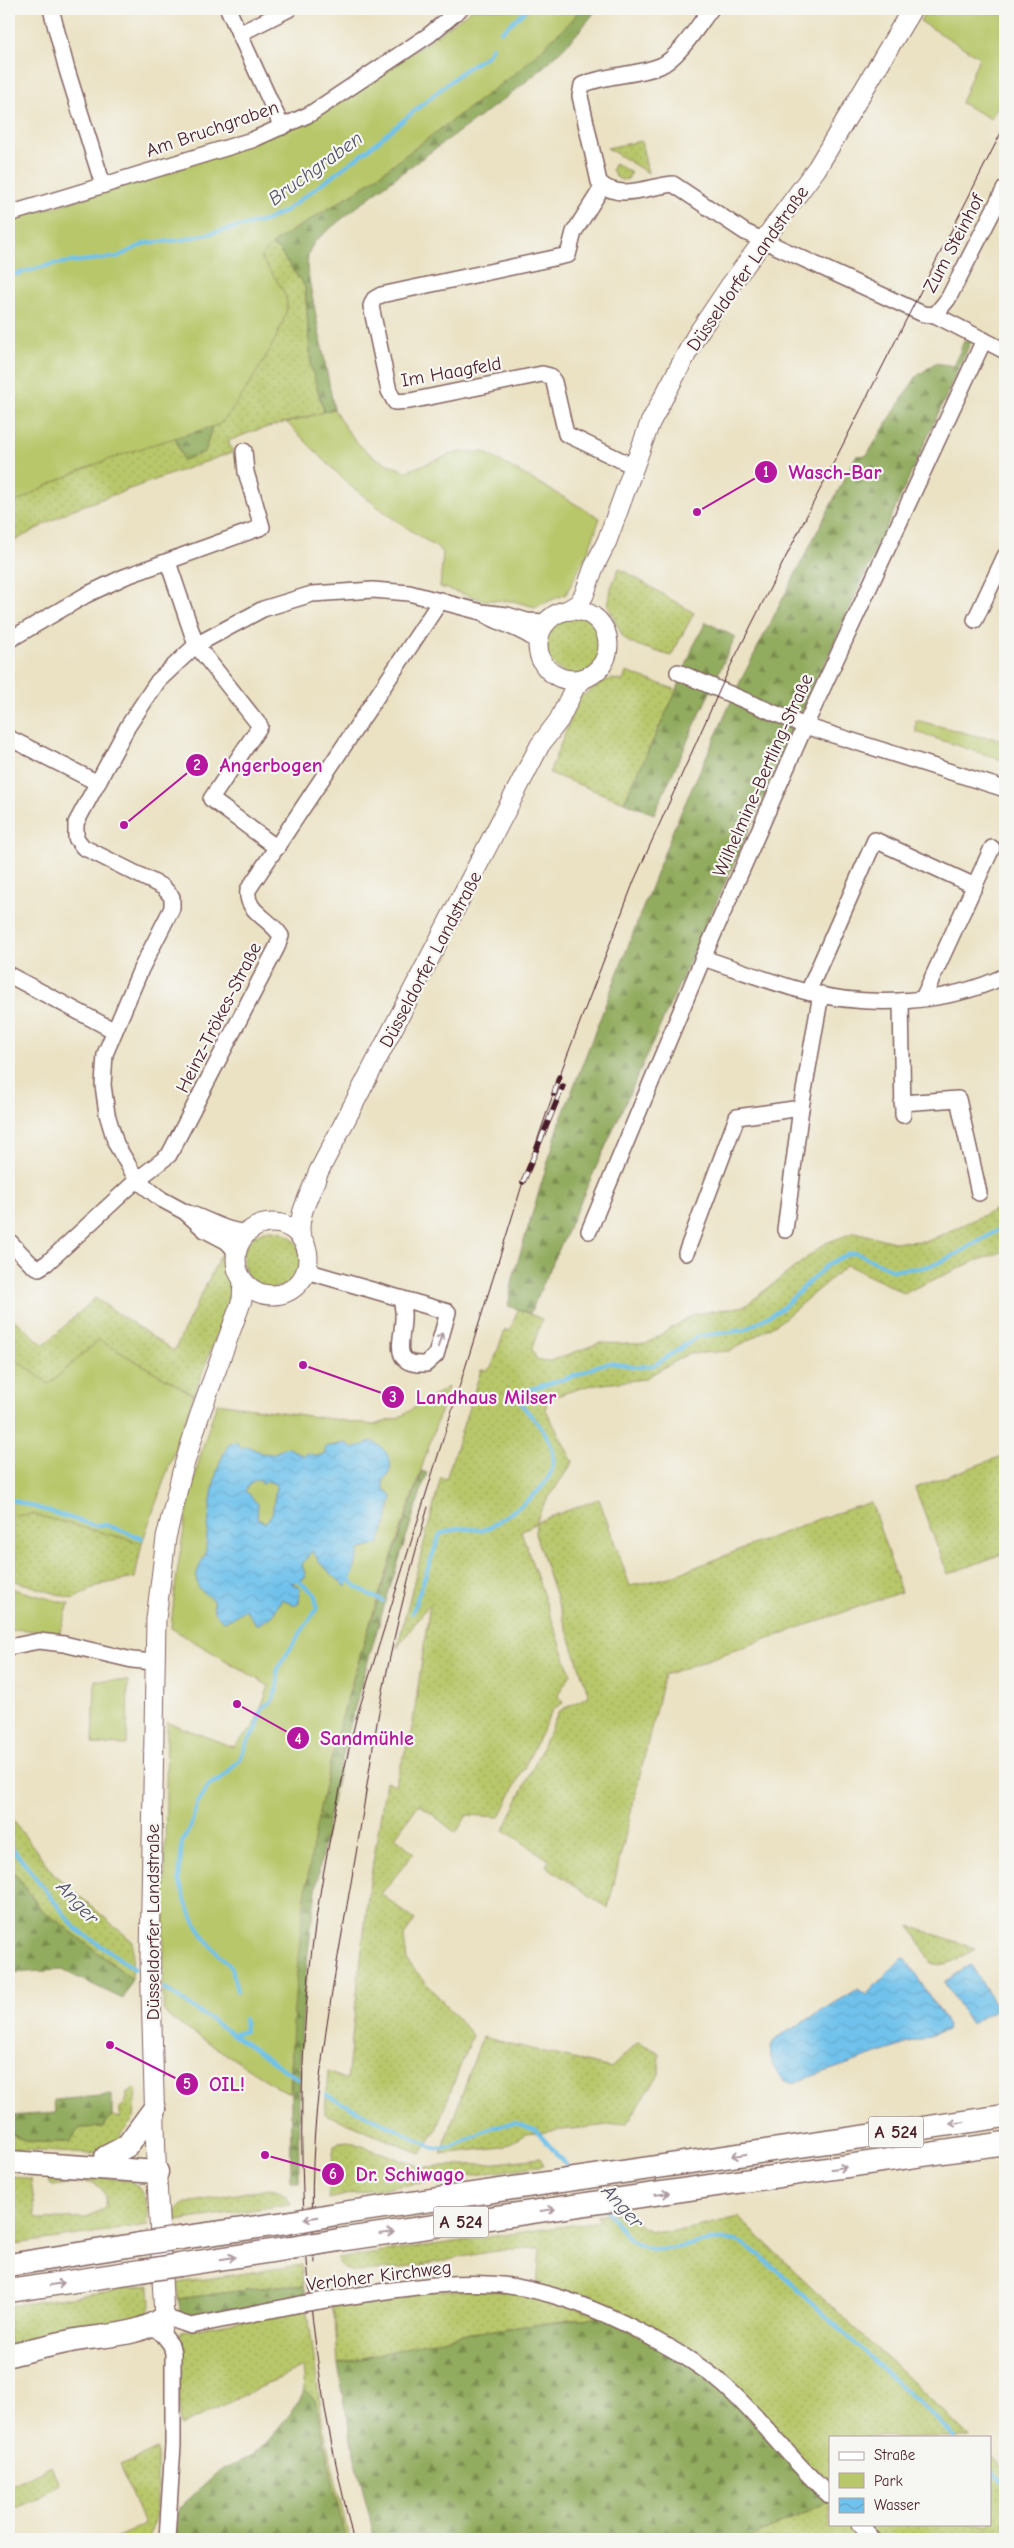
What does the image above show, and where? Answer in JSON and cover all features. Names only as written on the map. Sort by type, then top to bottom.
[{"type":"highway","points":[[106,2157],[126,2146],[154,2109]]},
{"type":"highway","name":"A 524","points":[[9,2265],[336,2214],[1005,2116]]},
{"type":"highway","name":"A 524","points":[[9,2291],[339,2240],[1005,2143]]},
{"type":"highway","points":[[954,2151],[1005,2149]]},
{"type":"highway","points":[[9,2154],[57,2158],[142,2156],[157,2166]]},
{"type":"highway","points":[[9,2162],[157,2166]]},
{"type":"highway","points":[[9,2355],[76,2340],[137,2331],[154,2325],[162,2325]]},
{"type":"highway","points":[[9,2364],[77,2350],[147,2340],[162,2325]]},
{"type":"main road","name":"Düsseldorfer Landstraße","points":[[598,620],[595,598],[607,541],[633,466],[654,416],[696,336],[729,287],[791,205],[841,130],[912,9]]},
{"type":"main road","name":"Düsseldorfer Landstraße","points":[[568,610],[578,604],[584,594],[594,567],[607,541]]},
{"type":"main road","points":[[568,610],[585,612],[598,620],[608,637],[607,655],[598,670],[584,678],[567,679],[555,675],[542,661],[538,642],[546,622],[552,616],[568,610]]},
{"type":"main road","name":"Düsseldorfer Landstraße","points":[[301,1238],[299,1219],[311,1195],[318,1173],[540,745],[557,695],[555,675]]},
{"type":"main road","name":"Düsseldorfer Landstraße","points":[[540,745],[560,720],[574,687],[584,678]]},
{"type":"main road","name":"Düsseldorfer Landstraße","points":[[274,1223],[289,1213],[300,1192],[318,1173]]},
{"type":"main road","points":[[274,1223],[288,1227],[301,1238],[308,1254],[306,1271],[302,1278],[291,1289],[276,1295],[268,1295],[253,1290],[243,1281],[237,1269],[236,1255],[240,1243],[248,1232],[260,1225],[274,1223]]},
{"type":"main road","name":"Düsseldorfer Landstraße","points":[[225,1352],[231,1326],[242,1300],[243,1281]]},
{"type":"main road","name":"Düsseldorfer Landstraße","points":[[162,2325],[150,1958],[154,1662],[158,1596],[166,1538],[198,1417],[225,1352],[253,1306],[260,1298],[268,1295]]},
{"type":"street","points":[[51,9],[66,70],[104,185]]},
{"type":"street","points":[[228,9],[282,127]]},
{"type":"street","points":[[239,34],[289,9]]},
{"type":"street","points":[[711,9],[673,56],[661,66],[594,80],[582,85],[580,96],[599,182],[614,192],[673,184],[737,228],[923,314],[935,316],[1005,350]]},
{"type":"street","name":"Am Bruchgraben","points":[[9,214],[252,140],[282,127],[310,114],[429,35],[449,11]]},
{"type":"street","name":"Im Haagfeld","points":[[603,186],[574,232],[568,255],[381,295],[374,299],[371,306],[389,391],[395,402],[410,402],[542,374],[550,376],[554,382],[566,434],[633,466]]},
{"type":"street","name":"Zum Steinhof","points":[[935,316],[948,299],[1005,188]]},
{"type":"street","name":"Wilhelmine-Bertling-Straße","points":[[590,1231],[702,958],[805,726],[984,340]]},
{"type":"street","points":[[9,640],[86,594],[124,577],[262,527],[246,472],[244,450]]},
{"type":"street","points":[[975,620],[999,586],[1005,556]]},
{"type":"street","points":[[168,562],[196,645],[260,726],[211,799],[277,848]]},
{"type":"street","points":[[248,1232],[232,1231],[209,1220],[185,1212],[161,1199],[137,1180],[116,1144],[107,1114],[103,1085],[105,1054],[113,1030],[172,908],[172,897],[163,887],[83,847],[76,838],[76,824],[128,726],[158,682],[196,645],[263,609],[312,594],[373,590],[409,593],[441,600],[480,612],[507,615],[528,621],[546,622]]},
{"type":"street","name":"Heinz-Trökes-Straße","points":[[9,1241],[31,1264],[39,1268],[47,1263],[137,1180],[168,1155],[281,936],[275,926],[251,908],[246,899],[248,890],[441,600]]},
{"type":"street","points":[[480,612],[504,626],[524,632],[538,642]]},
{"type":"street","points":[[678,672],[805,726],[1005,789]]},
{"type":"street","points":[[9,738],[98,783]]},
{"type":"street","points":[[785,1230],[814,993],[875,840],[975,886]]},
{"type":"street","points":[[923,998],[992,848]]},
{"type":"street","points":[[702,958],[814,993],[858,999],[901,1001],[923,998],[960,991],[1005,976]]},
{"type":"street","points":[[9,975],[113,1030]]},
{"type":"street","points":[[901,1001],[903,1109],[958,1099],[978,1193]]},
{"type":"street","points":[[686,1253],[737,1117],[801,1108]]},
{"type":"street","points":[[185,1212],[205,1230],[226,1241],[236,1255]]},
{"type":"street","points":[[306,1271],[401,1298],[448,1312],[436,1355],[426,1364],[411,1363],[405,1359],[399,1349],[404,1318],[401,1298]]},
{"type":"street","points":[[9,1647],[39,1640],[132,1660],[154,1662]]},
{"type":"street","name":"Verloher Kirchweg","points":[[162,2325],[191,2326],[301,2304],[417,2287],[475,2285],[520,2287],[579,2304],[648,2336],[705,2370],[726,2387],[810,2478],[829,2495]]},
{"type":"street","name":"Düsseldorfer Landstraße","points":[[162,2325],[173,2354],[171,2498],[167,2539]]},
{"type":"street","points":[[862,2526],[873,2539]]},
{"type":"green space","points":[[473,9],[579,9],[573,19],[518,71],[360,189],[277,240],[261,257],[286,297],[286,313],[281,328],[262,363],[241,398],[224,420],[218,425],[137,450],[84,469],[58,480],[9,507],[9,220],[175,171],[384,73]]},
{"type":"green space","points":[[533,9],[597,9],[564,47],[529,80],[380,189],[314,242],[308,254],[307,269],[334,409],[324,412],[311,366],[305,287],[278,249],[272,246],[277,240],[360,189],[518,71],[525,64]]},
{"type":"green space","points":[[927,9],[997,9],[1005,13],[1005,92],[991,119],[961,103],[979,57],[920,21]]},
{"type":"green space","points":[[518,71],[360,189],[272,246],[278,249],[305,287],[311,366],[324,412],[254,431],[228,441],[233,452],[71,510],[9,544],[9,286]]},
{"type":"green space","points":[[641,141],[648,173],[607,148]]},
{"type":"green space","points":[[615,163],[631,173],[628,179],[621,180],[615,176],[612,169]]},
{"type":"green space","points":[[964,341],[971,341],[530,1313],[508,1306],[514,1274],[560,1122],[673,830],[740,682],[856,456],[867,455],[916,377],[935,363],[954,366]]},
{"type":"green space","points":[[334,409],[363,449],[393,466],[407,471],[457,452],[484,452],[600,518],[587,554],[566,594],[535,607],[513,601],[483,600],[440,587],[443,552],[391,517],[348,484],[287,423]]},
{"type":"green space","points":[[212,426],[205,452],[183,460],[175,437]]},
{"type":"green space","points":[[619,568],[694,613],[671,656],[630,643],[623,637],[608,606],[611,588]]},
{"type":"green space","points":[[575,616],[591,621],[599,629],[604,645],[599,661],[591,669],[575,674],[559,669],[551,661],[546,645],[551,629],[559,621]]},
{"type":"green space","points":[[706,622],[735,637],[654,814],[624,802],[677,690],[693,647]]},
{"type":"green space","points":[[626,672],[677,690],[624,802],[549,773],[579,698],[605,681],[612,679],[623,681]]},
{"type":"green space","points":[[916,720],[981,737],[1005,739],[1005,761],[916,732]]},
{"type":"green space","points":[[1005,1205],[1005,1251],[973,1262],[904,1293],[847,1265],[781,1321],[730,1351],[688,1354],[644,1379],[588,1386],[546,1399],[546,1410],[573,1462],[543,1506],[536,1522],[599,1499],[630,1586],[670,1577],[818,1519],[871,1502],[901,1592],[664,1675],[608,1908],[546,1866],[549,1860],[504,1830],[559,1711],[589,1696],[535,1534],[536,1523],[521,1531],[571,1674],[558,1694],[563,1703],[553,1709],[500,1817],[467,1815],[456,1833],[419,1804],[395,1837],[414,1853],[381,1894],[415,1920],[404,1936],[407,1961],[472,2035],[436,2130],[421,2154],[325,2114],[328,2072],[347,2080],[369,1888],[386,1781],[395,1785],[412,1729],[430,1603],[397,1648],[441,1477],[446,1479],[481,1370],[487,1370],[492,1366],[505,1330],[510,1331],[518,1309],[542,1319],[532,1349],[537,1360],[551,1361],[599,1343],[646,1344],[694,1314],[745,1306],[826,1243],[855,1232],[894,1242],[928,1241]]},
{"type":"green space","points":[[272,1230],[288,1235],[296,1243],[301,1259],[296,1275],[288,1283],[272,1288],[256,1283],[248,1275],[243,1259],[248,1243],[256,1235]]},
{"type":"green space","points":[[221,1254],[231,1290],[194,1395],[99,1340],[49,1384],[9,1355],[9,1315],[44,1345],[95,1298],[174,1351]]},
{"type":"green space","points":[[99,1340],[194,1395],[142,1543],[32,1514],[9,1516],[9,1355],[49,1384]]},
{"type":"green space","points":[[448,1387],[363,1645],[333,1750],[321,1803],[308,1875],[299,1947],[290,2093],[277,2087],[170,2018],[163,2010],[167,1722],[233,1747],[254,1726],[269,1686],[171,1628],[177,1571],[193,1486],[217,1403],[374,1425],[398,1418]]},
{"type":"green space","points":[[1005,1455],[1005,1553],[948,1574],[915,1488]]},
{"type":"green space","points":[[422,1471],[427,1473],[355,1706],[332,1800],[323,1848],[306,1972],[300,2056],[299,2182],[291,2182],[293,2018],[301,1921],[309,1863],[320,1806],[349,1693],[384,1581]]},
{"type":"green space","points":[[9,1505],[142,1543],[135,1578],[103,1584],[73,1599],[9,1579]]},
{"type":"green space","points":[[9,1588],[69,1604],[59,1635],[20,1629],[9,1631]]},
{"type":"green space","points":[[95,1680],[128,1681],[127,1745],[93,1744]]},
{"type":"green space","points":[[9,1815],[55,1875],[133,1942],[132,1979],[40,1908],[9,1865]]},
{"type":"green space","points":[[9,1865],[40,1908],[132,1979],[123,1999],[62,1970],[9,1973]]},
{"type":"green space","points":[[910,1926],[975,1948],[949,1963],[931,1963]]},
{"type":"green space","points":[[482,2037],[611,2068],[638,2042],[660,2053],[659,2074],[627,2123],[526,2134],[503,2147],[441,2154]]},
{"type":"green space","points":[[134,2089],[137,2092],[134,2118],[121,2135],[125,2140],[101,2152],[91,2154],[9,2149],[9,2131],[15,2136],[29,2141],[70,2142],[80,2128],[103,2127],[112,2116],[120,2118],[120,2108],[124,2105],[127,2092]]},
{"type":"green space","points":[[112,2095],[112,2116],[103,2127],[80,2128],[70,2142],[29,2141],[15,2136],[9,2131],[9,2116],[55,2113],[54,2100]]},
{"type":"green space","points":[[348,2141],[421,2167],[488,2164],[540,2158],[544,2165],[365,2191],[328,2199],[334,2146],[339,2142]]},
{"type":"green space","points":[[49,2173],[129,2180],[139,2189],[145,2200],[148,2225],[9,2245],[9,2175],[31,2180],[36,2217],[42,2220],[85,2218],[105,2208],[105,2197],[102,2189],[96,2185],[80,2183],[52,2186],[49,2183]]},
{"type":"green space","points":[[269,2188],[282,2194],[291,2204],[176,2221],[177,2210],[182,2204]]},
{"type":"green space","points":[[631,2211],[635,2219],[646,2229],[666,2232],[738,2217],[969,2436],[829,2436],[829,2493],[727,2385],[537,2289],[540,2248],[499,2251],[418,2266],[360,2272],[353,2272],[342,2267],[336,2259],[600,2221],[596,2215]]},
{"type":"green space","points":[[301,2265],[303,2286],[277,2286],[178,2299],[178,2283]]},
{"type":"green space","points":[[150,2285],[151,2308],[143,2320],[9,2349],[9,2306]]},
{"type":"green space","points":[[277,2286],[303,2286],[306,2297],[190,2321],[182,2317],[178,2299]]},
{"type":"green space","points":[[415,2290],[513,2290],[602,2316],[463,2334],[338,2364],[335,2320],[331,2302]]},
{"type":"green space","points":[[307,2306],[323,2425],[349,2539],[345,2539],[315,2400],[305,2390],[303,2367],[180,2426],[179,2337],[181,2331],[230,2323]]},
{"type":"green space","points":[[602,2316],[706,2373],[829,2501],[748,2539],[375,2539],[352,2446],[338,2364],[463,2334]]},
{"type":"green space","points":[[305,2390],[315,2400],[345,2539],[175,2539],[178,2509],[221,2470],[252,2455],[268,2441],[298,2403]]},
{"type":"green space","points":[[157,2449],[157,2509],[149,2539],[113,2539],[144,2525],[120,2465]]},
{"type":"green space","points":[[992,2457],[1005,2470],[1005,2539],[875,2539],[865,2526],[992,2526]]},
{"type":"green space","points":[[51,2466],[59,2483],[40,2498],[9,2511],[9,2486]]},
{"type":"green space","points":[[829,2501],[829,2526],[860,2526],[870,2539],[748,2539]]},
{"type":"water","points":[[371,1441],[382,1448],[389,1458],[390,1469],[388,1475],[383,1480],[384,1489],[392,1496],[388,1517],[379,1544],[359,1550],[354,1572],[346,1587],[322,1565],[312,1551],[302,1564],[306,1577],[299,1582],[291,1583],[300,1588],[299,1602],[295,1606],[282,1599],[272,1616],[257,1625],[245,1609],[231,1619],[223,1621],[214,1612],[213,1600],[203,1593],[196,1579],[206,1552],[211,1499],[216,1475],[219,1464],[230,1443],[237,1442],[240,1448],[248,1446],[261,1453],[273,1454],[287,1447],[304,1456],[308,1453],[317,1456],[325,1454],[325,1447],[346,1443],[354,1449]],"holes":[[[260,1479],[262,1484],[268,1481],[275,1484],[276,1487],[272,1514],[265,1523],[257,1518],[258,1504],[245,1490],[253,1481]]]},
{"type":"water","points":[[905,1958],[948,2025],[947,2030],[792,2083],[786,2081],[776,2072],[771,2058],[772,2045],[775,2039],[858,1989],[866,1995],[900,1960]]},
{"type":"water","points":[[971,1965],[997,2008],[971,2024],[944,1982]]},
{"type":"waterway","name":"Bruchgraben","points":[[501,32],[527,9]]},
{"type":"waterway","name":"Bruchgraben","points":[[9,276],[53,264],[117,257],[146,243],[181,240],[265,221],[285,211],[366,151],[464,70],[488,55],[492,47]]},
{"type":"waterway","points":[[412,1613],[440,1534],[458,1528],[482,1530],[489,1528],[540,1490],[548,1478],[553,1464],[552,1450],[545,1433],[521,1403],[521,1396],[528,1390],[580,1374],[599,1365],[610,1363],[640,1367],[655,1365],[699,1336],[745,1330],[781,1309],[828,1264],[848,1254],[856,1253],[893,1270],[920,1268],[936,1264],[1005,1226]]},
{"type":"waterway","name":"Bruchgraben","points":[[9,1499],[93,1525],[106,1525],[142,1538]]},
{"type":"waterway","points":[[348,1576],[358,1588],[383,1601]]},
{"type":"waterway","points":[[237,1991],[232,1968],[204,1938],[187,1906],[179,1880],[182,1842],[190,1828],[198,1801],[211,1783],[220,1780],[240,1759],[247,1742],[257,1728],[262,1709],[272,1701],[278,1686],[277,1669],[317,1608],[315,1594],[296,1579]]},
{"type":"waterway","name":"Anger","points":[[9,1844],[76,1929],[135,1969]]},
{"type":"waterway","name":"Anger","points":[[164,1988],[298,2079]]},
{"type":"waterway","points":[[233,2035],[245,2031],[244,2019]]},
{"type":"waterway","name":"Anger","points":[[326,2095],[434,2148],[452,2147],[495,2126],[517,2123],[537,2131],[571,2171]]},
{"type":"waterway","name":"Anger","points":[[606,2210],[631,2240],[641,2246],[665,2249],[717,2240],[730,2240],[748,2247],[767,2261],[954,2436]]},
{"type":"waterway","name":"Anger","points":[[992,2472],[1005,2484]]},
{"type":"tram line","points":[[353,2539],[328,2425],[316,2350],[309,2289],[305,2227],[302,2102],[304,2040],[316,1919],[324,1869],[356,1719],[523,1182],[559,1077],[634,881],[730,667],[1005,125]]},
{"type":"tram line","points":[[315,2263],[312,2212],[313,2161],[322,2058],[383,1690],[400,1611],[428,1507]]},
{"type":"railway","points":[[554,1094],[559,1077]]},
{"type":"railway","points":[[523,1182],[563,1086]]},
{"type":"place","name":"Wasch-Bar","points":[[697,512]]},
{"type":"place","name":"Angerbogen","points":[[124,825]]},
{"type":"place","name":"Landhaus Milser","points":[[303,1365]]},
{"type":"place","name":"Sandmühle","points":[[237,1704]]},
{"type":"place","name":"OIL!","points":[[110,2045]]},
{"type":"place","name":"Dr. Schiwago","points":[[265,2155]]}]
